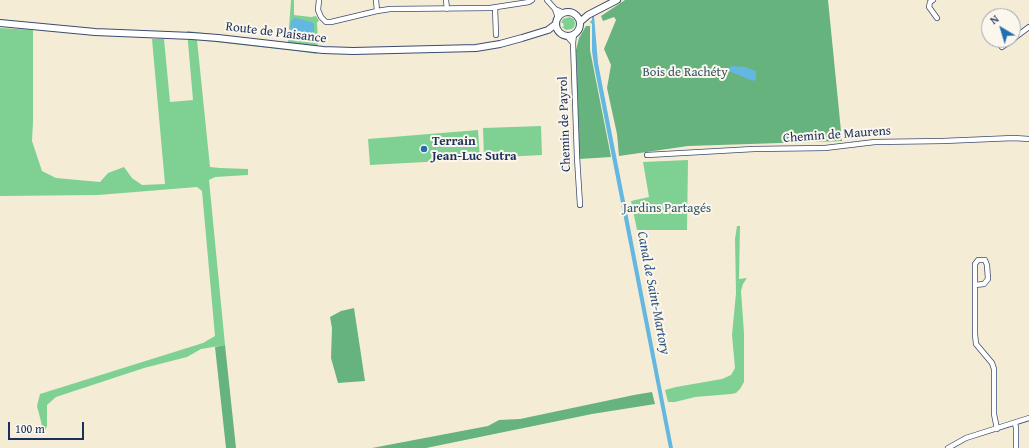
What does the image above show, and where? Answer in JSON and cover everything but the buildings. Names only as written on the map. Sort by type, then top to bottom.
[{"type":"main road","points":[[579,19],[616,0]]},
{"type":"main road","points":[[564,13],[573,13],[579,19],[579,29],[574,34],[567,36],[559,31],[557,21],[564,13]]},
{"type":"main road","name":"Route de Plaisance","points":[[548,30],[557,21]]},
{"type":"main road","name":"Route de Plaisance","points":[[0,23],[117,34],[184,35],[322,50],[353,51],[476,48],[500,44],[548,30],[559,31]]},
{"type":"street","points":[[320,0],[318,10],[321,17],[326,22],[376,11],[495,7],[529,2],[532,0]]},
{"type":"street","points":[[376,0],[376,11]]},
{"type":"street","points":[[446,0],[447,9]]},
{"type":"street","points":[[547,0],[555,9],[564,13]]},
{"type":"street","points":[[933,0],[930,2],[929,6],[937,18]]},
{"type":"street","points":[[495,7],[496,35]]},
{"type":"street","points":[[555,9],[557,21]]},
{"type":"street","name":"Chemin de Payrol","points":[[574,34],[573,43],[580,205]]},
{"type":"street","points":[[567,36],[573,43]]},
{"type":"street","name":"Chemin de Maurens","points":[[647,154],[754,149],[825,148],[875,142],[1014,138],[1029,139]]},
{"type":"street","points":[[975,285],[984,284],[988,279],[987,265],[984,260],[978,260],[975,264],[975,285],[976,344],[992,363],[994,369],[994,414],[997,429]]},
{"type":"street","points":[[948,448],[966,438],[1029,418]]},
{"type":"street","points":[[1016,423],[1016,448]]},
{"type":"green space","points":[[291,0],[294,0],[294,15],[311,17],[316,16],[319,21],[317,22],[317,54],[197,40],[210,167],[248,169],[248,175],[215,177],[209,180],[225,345],[201,349],[187,357],[144,368],[56,397],[47,405],[47,426],[44,433],[37,406],[40,394],[203,343],[215,336],[202,191],[197,187],[98,195],[0,196],[0,28],[33,30],[32,141],[42,171],[56,178],[100,182],[108,173],[124,167],[132,178],[142,185],[165,184],[152,39],[164,39],[170,102],[193,100],[187,31],[288,43]]},
{"type":"green space","name":"Bois de Rachéty","points":[[625,0],[828,0],[842,141],[688,146],[619,156],[617,134],[607,88],[611,65],[604,49],[616,20],[614,17],[603,21],[601,16]]},
{"type":"green space","points":[[569,17],[574,19],[575,24],[572,29],[566,30],[562,27],[564,26],[563,23],[561,23],[563,19]]},
{"type":"green space","points":[[586,26],[590,26],[590,50],[611,157],[579,159],[576,50],[579,38]]},
{"type":"green space","points":[[541,126],[542,155],[484,158],[483,128]]},
{"type":"green space","name":"Terrain Jean-Luc Sutra","points":[[478,130],[480,159],[370,165],[368,139]]},
{"type":"green space","name":"Jardins Partagés","points":[[688,160],[687,230],[637,230],[631,201],[649,197],[643,162]]},
{"type":"green space","points":[[737,226],[740,226],[739,279],[747,278],[741,291],[744,333],[744,382],[736,393],[695,397],[675,402],[668,402],[665,390],[722,379],[731,375],[735,368],[732,335],[736,293],[735,239]]},
{"type":"green space","points":[[354,308],[365,381],[338,383],[331,358],[332,328],[330,317],[341,311]]},
{"type":"green space","points":[[225,345],[236,448],[226,448],[215,347]]},
{"type":"green space","points":[[652,392],[655,404],[592,414],[426,448],[372,448],[488,426],[499,420],[520,419]]},
{"type":"water","points":[[594,15],[598,63],[673,448],[669,448],[594,65],[592,51],[592,24],[590,22],[592,20],[592,16]]},
{"type":"water","points":[[294,18],[312,22],[314,24],[314,36],[310,38],[293,35],[290,32],[291,21]]},
{"type":"water","points":[[731,66],[745,67],[756,71],[756,79],[753,81],[729,71]]},
{"type":"place","name":"Terrain Jean-Luc Sutra","points":[[424,149]]},
{"type":"water label","name":"Canal de Saint-Martory","points":[[653,293]]}]
